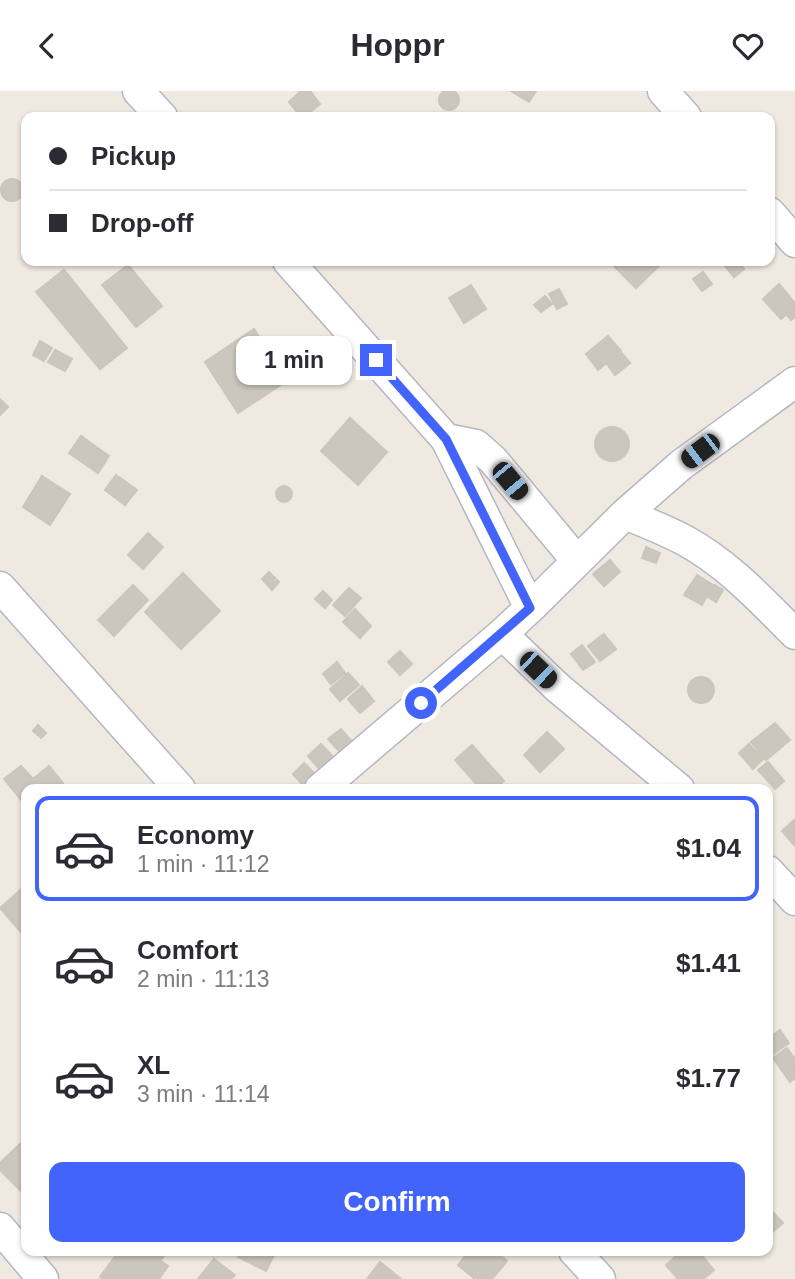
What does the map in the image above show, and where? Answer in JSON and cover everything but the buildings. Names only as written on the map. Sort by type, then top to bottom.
[{"type":"street","points":[[138,91],[157,112]]},
{"type":"street","points":[[663,91],[682,112]]},
{"type":"street","points":[[775,219],[795,242]]},
{"type":"street","points":[[292,266],[446,439],[530,608]]},
{"type":"street","points":[[326,784],[502,634],[625,513],[681,465],[795,381]]},
{"type":"street","points":[[446,439],[476,445],[494,460],[577,561]]},
{"type":"street","points":[[625,513],[685,541],[720,563],[795,634]]},
{"type":"street","points":[[0,587],[176,784]]},
{"type":"street","points":[[502,634],[557,687],[673,784]]},
{"type":"street","points":[[773,876],[795,900]]},
{"type":"street","points":[[0,1228],[21,1253]]},
{"type":"street","points":[[24,1256],[43,1279]]},
{"type":"street","points":[[579,1256],[600,1279]]},
{"type":"route","points":[[376,360],[446,439],[530,608],[421,703]]}]
